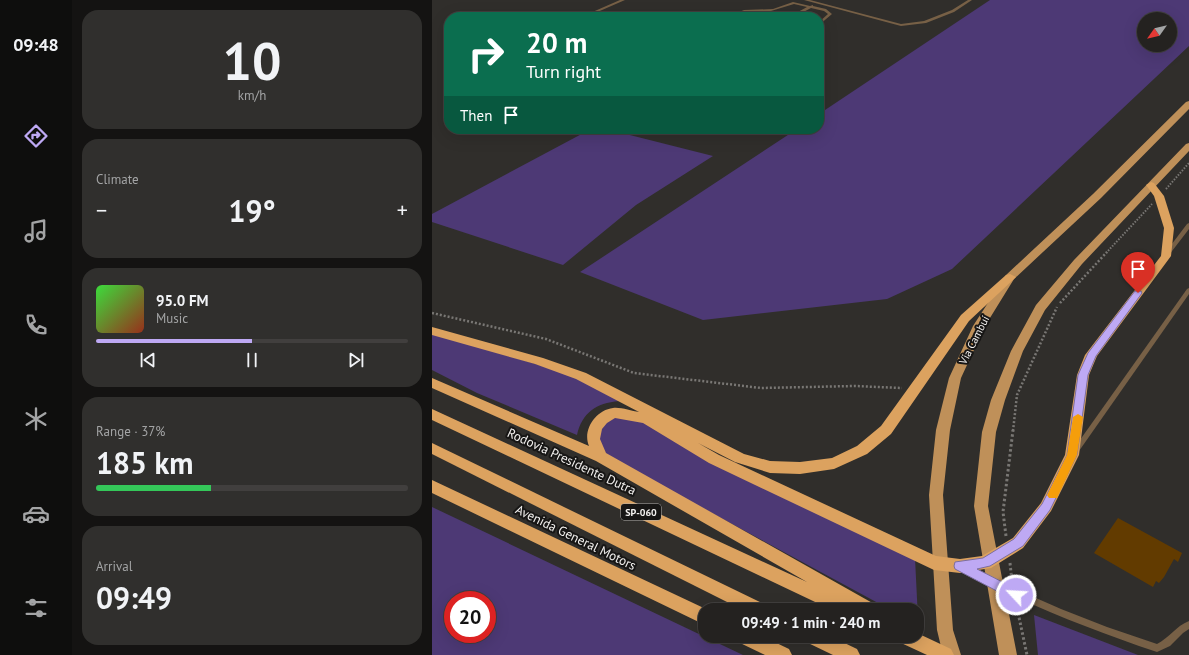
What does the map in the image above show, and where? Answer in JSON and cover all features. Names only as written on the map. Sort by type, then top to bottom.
[{"type":"highway","points":[[601,457],[593,439],[595,428],[602,419],[614,413],[646,418],[714,460],[934,563],[960,566],[985,563],[1018,543],[1046,507],[1072,455],[1083,375],[1091,355],[1166,256],[1169,228],[1159,196],[1151,185]]},
{"type":"highway","points":[[432,331],[540,360],[582,376],[740,458],[770,467],[800,468],[834,463],[862,450],[886,430],[965,318],[1010,277]]},
{"type":"highway","points":[[435,385],[601,457],[858,603]]},
{"type":"highway","name":"Rodovia Presidente Dutra","points":[[432,414],[834,603]]},
{"type":"highway","points":[[432,448],[746,603]]},
{"type":"highway","name":"Avenida General Motors","points":[[432,486],[698,614]]},
{"type":"highway","points":[[924,639],[953,655]]},
{"type":"highway","points":[[758,643],[783,655]]},
{"type":"highway","points":[[826,643],[851,655]]},
{"type":"highway","points":[[919,643],[945,655]]},
{"type":"main road","name":"Via Cambuí","points":[[953,655],[945,630],[936,495],[943,430],[955,378],[979,326],[1010,277],[1097,196],[1189,104]]},
{"type":"main road","points":[[1008,655],[981,506],[989,432],[998,400],[1017,351],[1040,308],[1078,262],[1189,146]]},
{"type":"lane","points":[[595,12],[623,0]]},
{"type":"lane","points":[[806,0],[901,25],[925,22],[953,11],[970,0]]},
{"type":"lane","points":[[769,12],[794,3],[825,10],[830,14],[824,19]]},
{"type":"lane","points":[[801,12],[812,6]]},
{"type":"lane","points":[[742,12],[773,10]]},
{"type":"lane","points":[[1166,256],[1189,225]]},
{"type":"lane","points":[[1072,455],[1189,290]]},
{"type":"lane","points":[[960,566],[1004,590],[1052,610],[1157,648],[1168,644],[1183,628],[1189,625]]},
{"type":"path","points":[[1003,512],[1016,395],[1057,307],[1189,163]]},
{"type":"path","points":[[432,313],[546,339],[634,373],[699,382],[761,388],[855,386],[914,389]]},
{"type":"shaded area","points":[[990,0],[1189,0],[1189,46],[952,269],[887,299],[703,320],[580,272],[789,134],[824,134],[824,111]]},
{"type":"shaded area","points":[[582,134],[626,134],[713,156],[636,205],[563,265],[432,222],[432,214]]},
{"type":"shaded area","points":[[432,333],[582,378],[619,401],[603,404],[591,410],[582,421],[577,435],[477,393],[432,370]]},
{"type":"shaded area","points":[[627,414],[915,558],[917,603],[878,603],[634,471],[601,457],[595,428],[602,419]]},
{"type":"shaded area","points":[[432,507],[698,634],[698,643],[718,643],[743,655],[432,655]]},
{"type":"shaded area","points":[[1034,615],[1138,655],[1038,655]]},
{"type":"building","points":[[1118,518],[1182,553],[1178,562],[1174,559],[1164,577],[1159,583],[1156,581],[1153,587],[1094,553]]},
{"type":"slow traffic","points":[[1053,495],[1072,455],[1078,417]]},
{"type":"route","points":[[1016,595],[960,566],[985,563],[1018,543],[1046,507],[1072,455],[1083,375],[1091,355],[1138,293]]}]
